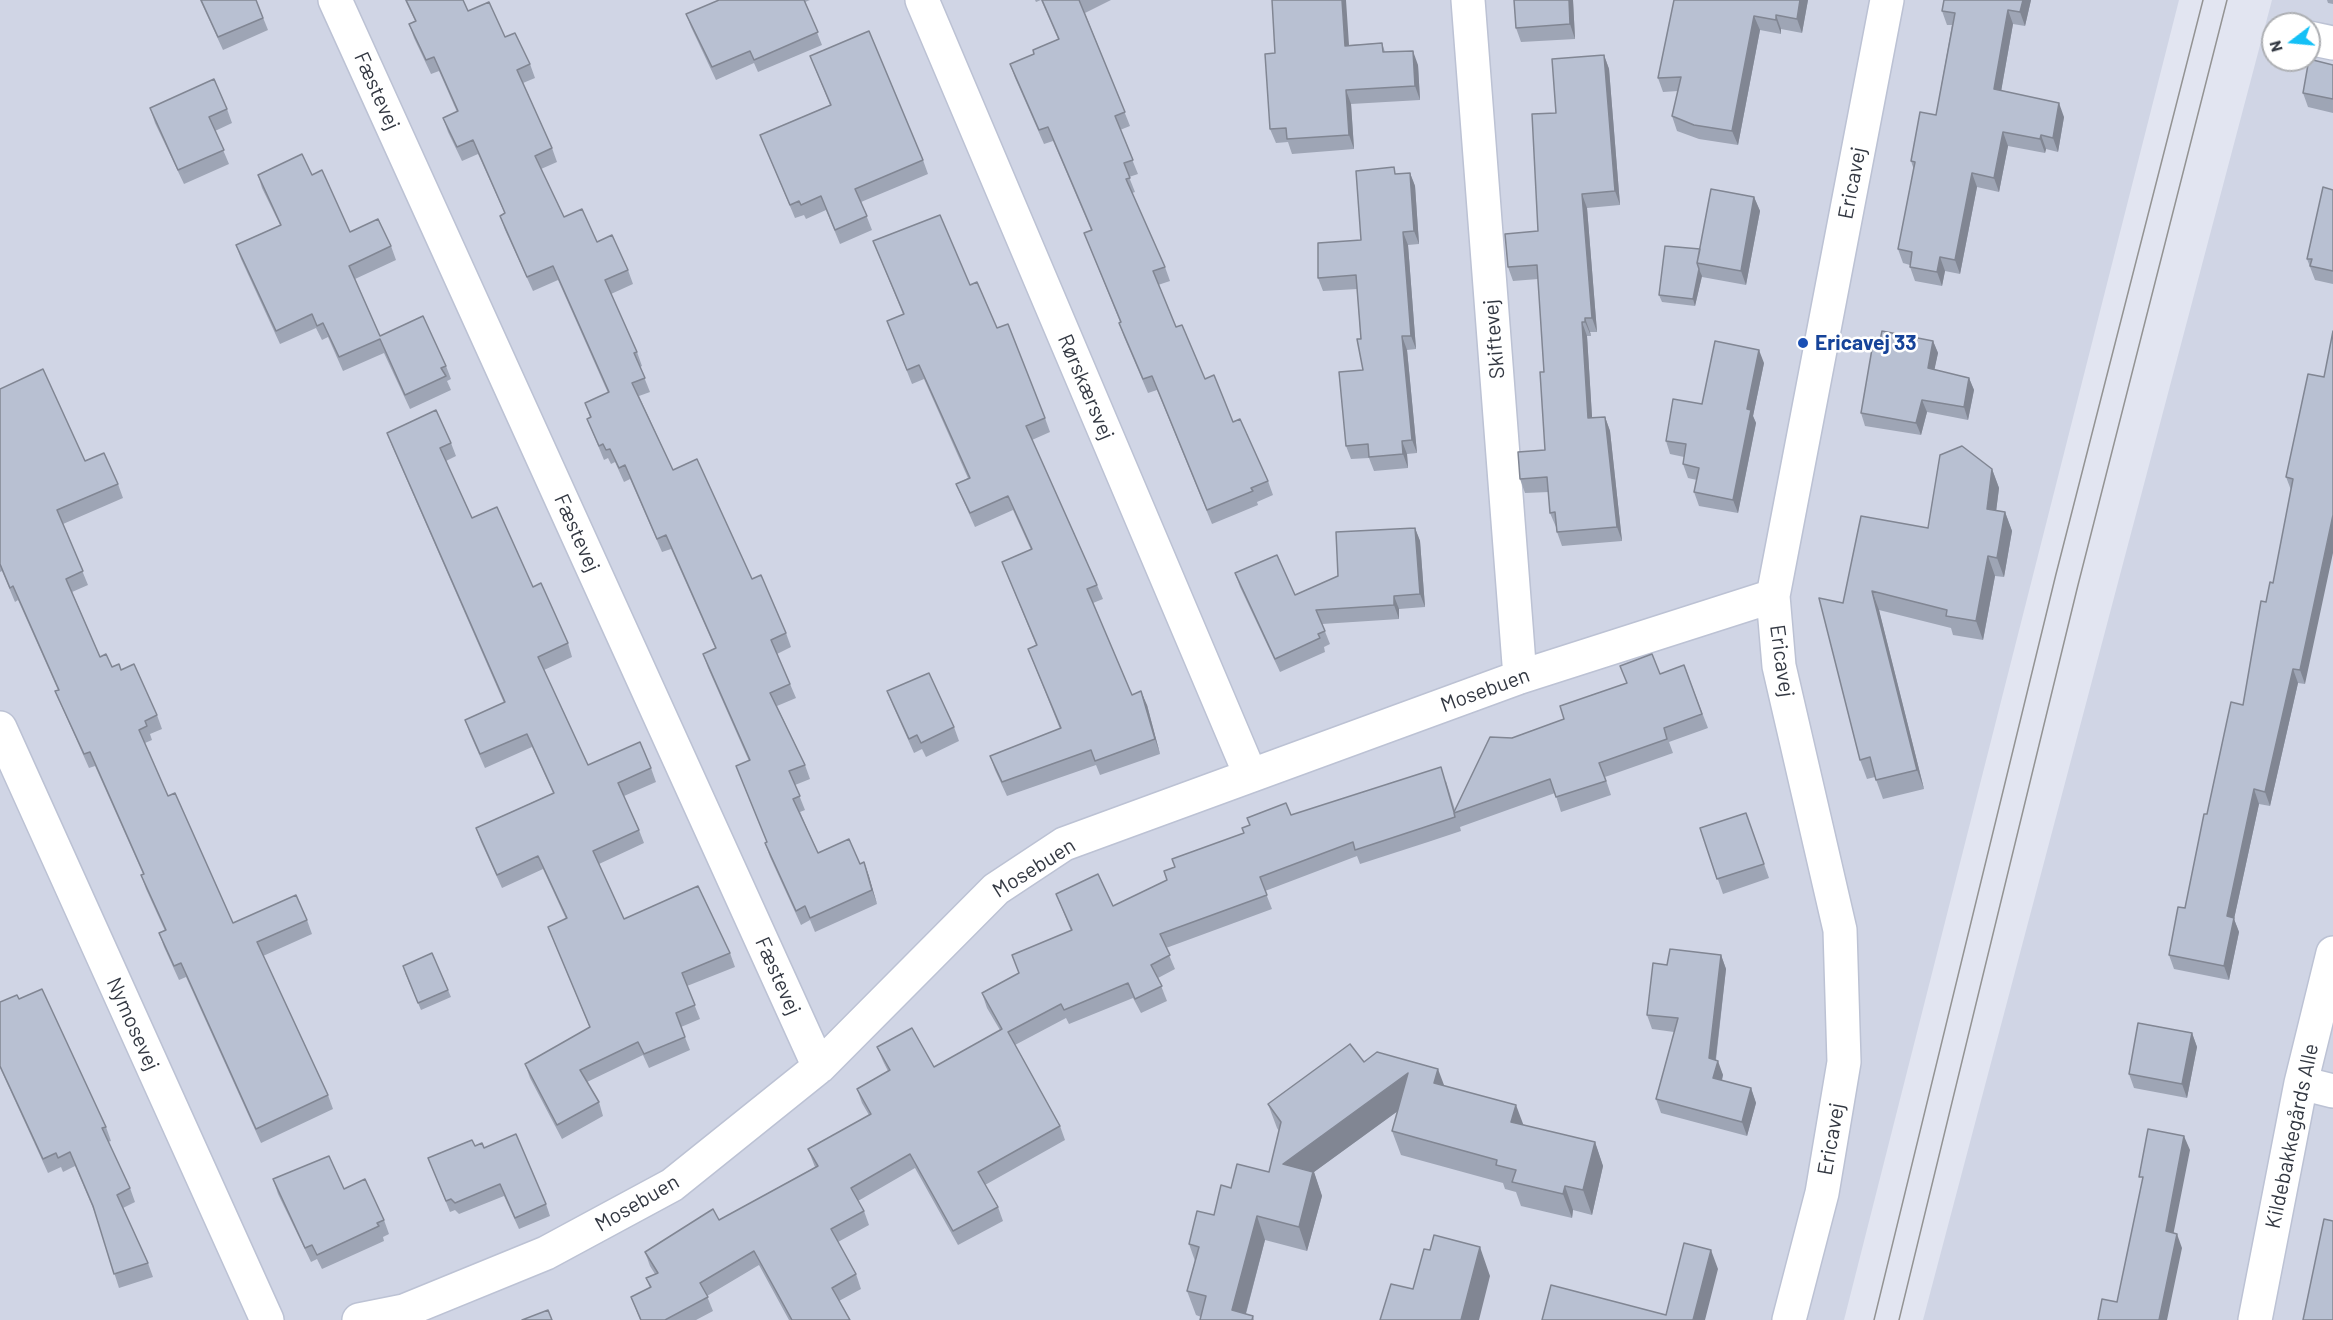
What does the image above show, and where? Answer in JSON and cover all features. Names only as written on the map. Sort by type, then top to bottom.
[{"type":"street","name":"Fæstevej","points":[[336,0],[819,1067]]},
{"type":"street","name":"Rørskærsvej","points":[[922,0],[1250,774]]},
{"type":"street","name":"Skiftevej","points":[[1468,0],[1520,677]]},
{"type":"street","name":"Ericavej","points":[[1789,1320],[1822,1193],[1844,1062],[1840,930],[1779,666],[1773,596],[1887,0]]},
{"type":"street","name":"Mosebuen","points":[[359,1320],[404,1311],[546,1253],[672,1185],[819,1067],[996,889],[1064,844],[1520,677],[1773,596]]},
{"type":"street","name":"Nymosevej","points":[[0,728],[267,1320]]},
{"type":"street","name":"Kildebakkegårds Alle","points":[[2255,1320],[2301,1083],[2333,953]]},
{"type":"street","points":[[2301,1083],[2333,1091]]},
{"type":"shaded area","points":[[0,0],[2179,0],[1844,1320],[0,1320]]},
{"type":"shaded area","points":[[2272,0],[2333,0],[2333,1320],[1923,1320],[2261,42],[2261,72],[2321,72],[2321,12],[2269,12]]},
{"type":"building","points":[[201,0],[256,0],[263,18],[218,37]]},
{"type":"building","points":[[406,0],[463,0],[468,11],[489,2],[505,37],[515,33],[530,64],[517,70],[552,148],[535,156],[564,217],[582,209],[597,242],[612,235],[628,270],[605,280],[637,352],[634,353],[645,378],[632,383],[673,470],[697,459],[752,579],[761,575],[786,633],[771,640],[790,684],[770,693],[805,765],[789,771],[800,796],[793,799],[818,853],[849,839],[860,864],[864,862],[872,890],[810,918],[805,906],[796,911],[765,843],[767,842],[736,766],[750,760],[703,654],[716,648],[666,535],[657,539],[625,465],[619,468],[610,449],[606,450],[603,444],[599,446],[587,419],[591,417],[585,403],[609,392],[553,266],[527,277],[500,216],[505,213],[473,140],[457,147],[443,118],[458,111],[434,57],[426,60],[409,24],[416,21]]},
{"type":"building","points":[[719,0],[804,0],[818,32],[754,60],[750,51],[712,67],[686,14]]},
{"type":"building","points":[[1042,0],[1079,0],[1125,112],[1115,116],[1133,160],[1124,163],[1130,178],[1126,179],[1165,267],[1153,271],[1176,327],[1182,325],[1205,379],[1214,375],[1233,422],[1240,419],[1268,481],[1251,488],[1253,491],[1207,510],[1152,376],[1143,379],[1119,323],[1121,322],[1084,233],[1092,230],[1048,127],[1039,130],[1010,64],[1034,54],[1033,50],[1059,39]]},
{"type":"building","points":[[1272,0],[1342,0],[1345,46],[1382,43],[1383,52],[1413,51],[1415,86],[1346,90],[1349,135],[1287,139],[1286,128],[1270,129],[1265,54],[1275,53]]},
{"type":"building","points":[[1514,0],[1569,0],[1570,24],[1516,28]]},
{"type":"building","points":[[1674,0],[1800,0],[1797,19],[1776,15],[1776,20],[1754,16],[1732,131],[1694,125],[1672,116],[1681,77],[1658,78]]},
{"type":"building","points":[[1944,0],[2023,0],[2020,12],[2008,10],[1994,89],[2059,103],[2053,138],[2041,135],[2040,139],[2003,132],[1994,178],[1972,173],[1955,260],[1940,257],[1937,272],[1910,267],[1912,252],[1898,249],[1915,162],[1911,161],[1920,112],[1936,115],[1955,13],[1942,11]]},
{"type":"building","points":[[869,31],[923,160],[855,189],[867,216],[835,230],[821,196],[801,205],[799,201],[790,205],[760,135],[831,105],[810,56]]},
{"type":"building","points":[[1604,55],[1615,191],[1582,194],[1592,318],[1585,318],[1585,322],[1582,322],[1588,418],[1605,417],[1617,527],[1557,532],[1555,512],[1550,513],[1547,477],[1520,479],[1518,452],[1545,450],[1540,372],[1544,372],[1537,265],[1508,267],[1505,234],[1538,231],[1532,114],[1556,113],[1552,59]]},
{"type":"building","points":[[2321,62],[2333,65],[2333,99],[2303,93],[2307,72],[2321,72]]},
{"type":"building","points":[[214,79],[227,109],[209,117],[224,150],[178,170],[150,108]]},
{"type":"building","points":[[302,154],[312,175],[322,170],[350,232],[378,219],[391,246],[349,266],[380,336],[423,316],[446,366],[441,368],[446,376],[405,395],[380,339],[339,357],[323,323],[317,326],[312,314],[276,331],[236,245],[281,225],[258,175]]},
{"type":"building","points":[[1394,167],[1395,174],[1410,173],[1414,231],[1403,232],[1411,336],[1402,336],[1412,440],[1402,441],[1403,454],[1369,457],[1368,444],[1346,446],[1339,372],[1363,370],[1357,339],[1361,339],[1356,275],[1318,278],[1318,243],[1361,240],[1356,171]]},
{"type":"building","points":[[2323,187],[2333,190],[2333,271],[2310,266],[2312,259],[2307,259]]},
{"type":"building","points":[[1711,189],[1754,197],[1741,271],[1697,263]]},
{"type":"building","points":[[940,215],[970,285],[977,282],[997,328],[1008,324],[1045,418],[1026,426],[1097,585],[1087,589],[1132,695],[1141,691],[1155,739],[1095,761],[1091,750],[1002,782],[990,756],[1061,728],[1028,649],[1037,645],[1002,562],[1032,549],[1008,496],[970,513],[956,484],[970,478],[919,365],[907,370],[887,321],[904,314],[873,241]]},
{"type":"building","points":[[1665,246],[1700,249],[1693,299],[1659,295]]},
{"type":"building","points":[[1882,331],[1933,341],[1928,368],[1969,378],[1964,407],[1922,400],[1916,423],[1861,413],[1872,349],[1878,350]]},
{"type":"building","points":[[2333,331],[2333,515],[2300,670],[2293,669],[2265,792],[2254,789],[2227,916],[2234,918],[2224,966],[2169,955],[2178,907],[2185,908],[2204,814],[2207,814],[2231,702],[2243,705],[2261,601],[2266,602],[2270,582],[2273,583],[2293,479],[2286,477],[2308,374],[2324,377]]},
{"type":"building","points":[[1715,341],[1759,350],[1747,409],[1751,410],[1733,500],[1694,492],[1699,468],[1683,464],[1686,444],[1666,441],[1673,399],[1702,404]]},
{"type":"building","points":[[43,369],[85,461],[104,453],[118,484],[57,510],[83,571],[66,579],[100,657],[106,654],[112,667],[119,664],[121,670],[134,664],[157,715],[145,721],[147,726],[139,730],[168,796],[175,793],[233,923],[296,895],[307,920],[257,942],[328,1095],[256,1129],[181,963],[174,966],[159,933],[166,930],[141,875],[144,874],[90,752],[84,754],[55,691],[59,690],[13,586],[10,588],[0,564],[0,389]]},
{"type":"building","points":[[436,410],[451,443],[440,448],[472,518],[497,507],[533,587],[541,583],[568,643],[538,657],[588,765],[640,742],[651,768],[618,783],[639,830],[593,851],[624,919],[698,886],[730,953],[682,973],[695,1005],[676,1013],[685,1037],[644,1054],[638,1042],[580,1070],[599,1102],[557,1125],[525,1064],[590,1027],[548,927],[567,918],[538,856],[497,875],[476,828],[554,793],[527,734],[480,754],[465,720],[505,702],[387,433]]},
{"type":"building","points":[[1962,446],[1992,469],[1987,509],[2005,512],[1997,558],[1988,556],[1976,621],[1946,616],[1947,610],[1872,591],[1917,770],[1876,780],[1870,757],[1860,760],[1819,598],[1843,603],[1861,516],[1928,528],[1940,455]]},
{"type":"building","points":[[1415,528],[1420,594],[1394,596],[1394,605],[1316,610],[1325,631],[1318,634],[1320,638],[1275,659],[1235,573],[1277,555],[1295,595],[1338,576],[1336,532]]},
{"type":"building","points":[[1652,654],[1660,674],[1684,665],[1702,714],[1664,728],[1667,739],[1599,763],[1606,781],[1556,797],[1550,779],[1454,813],[1455,817],[1355,850],[1353,842],[1260,877],[1267,895],[1160,934],[1170,955],[1151,965],[1162,986],[1135,999],[1128,983],[1064,1010],[1061,1004],[1008,1032],[1060,1126],[978,1172],[998,1207],[953,1231],[910,1154],[851,1188],[864,1211],[831,1229],[856,1274],[832,1288],[850,1320],[792,1320],[754,1251],[700,1283],[708,1297],[665,1320],[641,1320],[631,1297],[651,1287],[646,1278],[658,1273],[645,1252],[713,1209],[719,1220],[818,1166],[808,1149],[871,1114],[857,1089],[890,1070],[877,1047],[912,1028],[934,1067],[1002,1029],[982,993],[1019,973],[1012,955],[1072,930],[1056,894],[1098,874],[1113,906],[1167,880],[1164,871],[1175,867],[1172,859],[1244,833],[1242,828],[1250,825],[1247,818],[1286,803],[1291,815],[1441,767],[1454,812],[1490,737],[1512,738],[1564,719],[1560,706],[1627,683],[1620,666]]},
{"type":"building","points":[[929,673],[954,727],[921,743],[917,735],[909,739],[887,691]]},
{"type":"building","points":[[1746,813],[1764,864],[1717,879],[1700,828]]},
{"type":"building","points":[[1670,949],[1721,955],[1709,1058],[1718,1061],[1713,1078],[1751,1088],[1742,1122],[1656,1099],[1678,1018],[1647,1015],[1653,963],[1667,965]]},
{"type":"building","points":[[432,953],[448,990],[418,1003],[403,966]]},
{"type":"building","points":[[42,989],[106,1127],[102,1128],[130,1188],[117,1195],[148,1263],[114,1274],[93,1206],[70,1152],[58,1158],[56,1153],[43,1159],[0,1066],[0,1002],[17,995],[19,999]]},
{"type":"building","points":[[2138,1023],[2192,1033],[2182,1084],[2129,1074]]},
{"type":"building","points":[[1350,1044],[1364,1062],[1377,1052],[1438,1069],[1434,1083],[1516,1105],[1511,1122],[1595,1142],[1583,1190],[1565,1186],[1563,1194],[1512,1182],[1516,1170],[1496,1165],[1497,1160],[1392,1131],[1408,1073],[1283,1164],[1313,1172],[1299,1227],[1257,1216],[1232,1310],[1253,1316],[1252,1320],[1200,1320],[1206,1296],[1187,1291],[1199,1247],[1189,1244],[1197,1211],[1214,1215],[1221,1185],[1231,1188],[1237,1164],[1269,1172],[1281,1122],[1268,1104]]},
{"type":"building","points":[[2148,1129],[2184,1136],[2166,1231],[2177,1234],[2159,1320],[2098,1320],[2102,1299],[2117,1302],[2143,1177],[2139,1177]]},
{"type":"building","points":[[516,1134],[546,1204],[515,1218],[500,1184],[455,1203],[451,1199],[446,1201],[428,1158],[472,1140],[475,1146],[482,1143],[484,1148]]},
{"type":"building","points":[[329,1156],[344,1189],[365,1179],[384,1220],[377,1223],[379,1226],[317,1255],[312,1245],[305,1248],[273,1179]]},
{"type":"building","points":[[2324,1219],[2333,1221],[2333,1320],[2303,1320]]},
{"type":"building","points":[[1434,1235],[1480,1247],[1461,1320],[1380,1320],[1391,1284],[1413,1289],[1424,1249],[1430,1250]]},
{"type":"building","points":[[1684,1243],[1711,1250],[1693,1320],[1542,1320],[1551,1285],[1666,1315]]},
{"type":"building","points":[[548,1310],[552,1320],[522,1320]]},
{"type":"tram line","points":[[1874,1320],[2056,574],[2203,0]]},
{"type":"tram line","points":[[1899,1320],[2078,585],[2227,0]]},
{"type":"place","name":"Ericavej 33","points":[[1803,343]]}]
